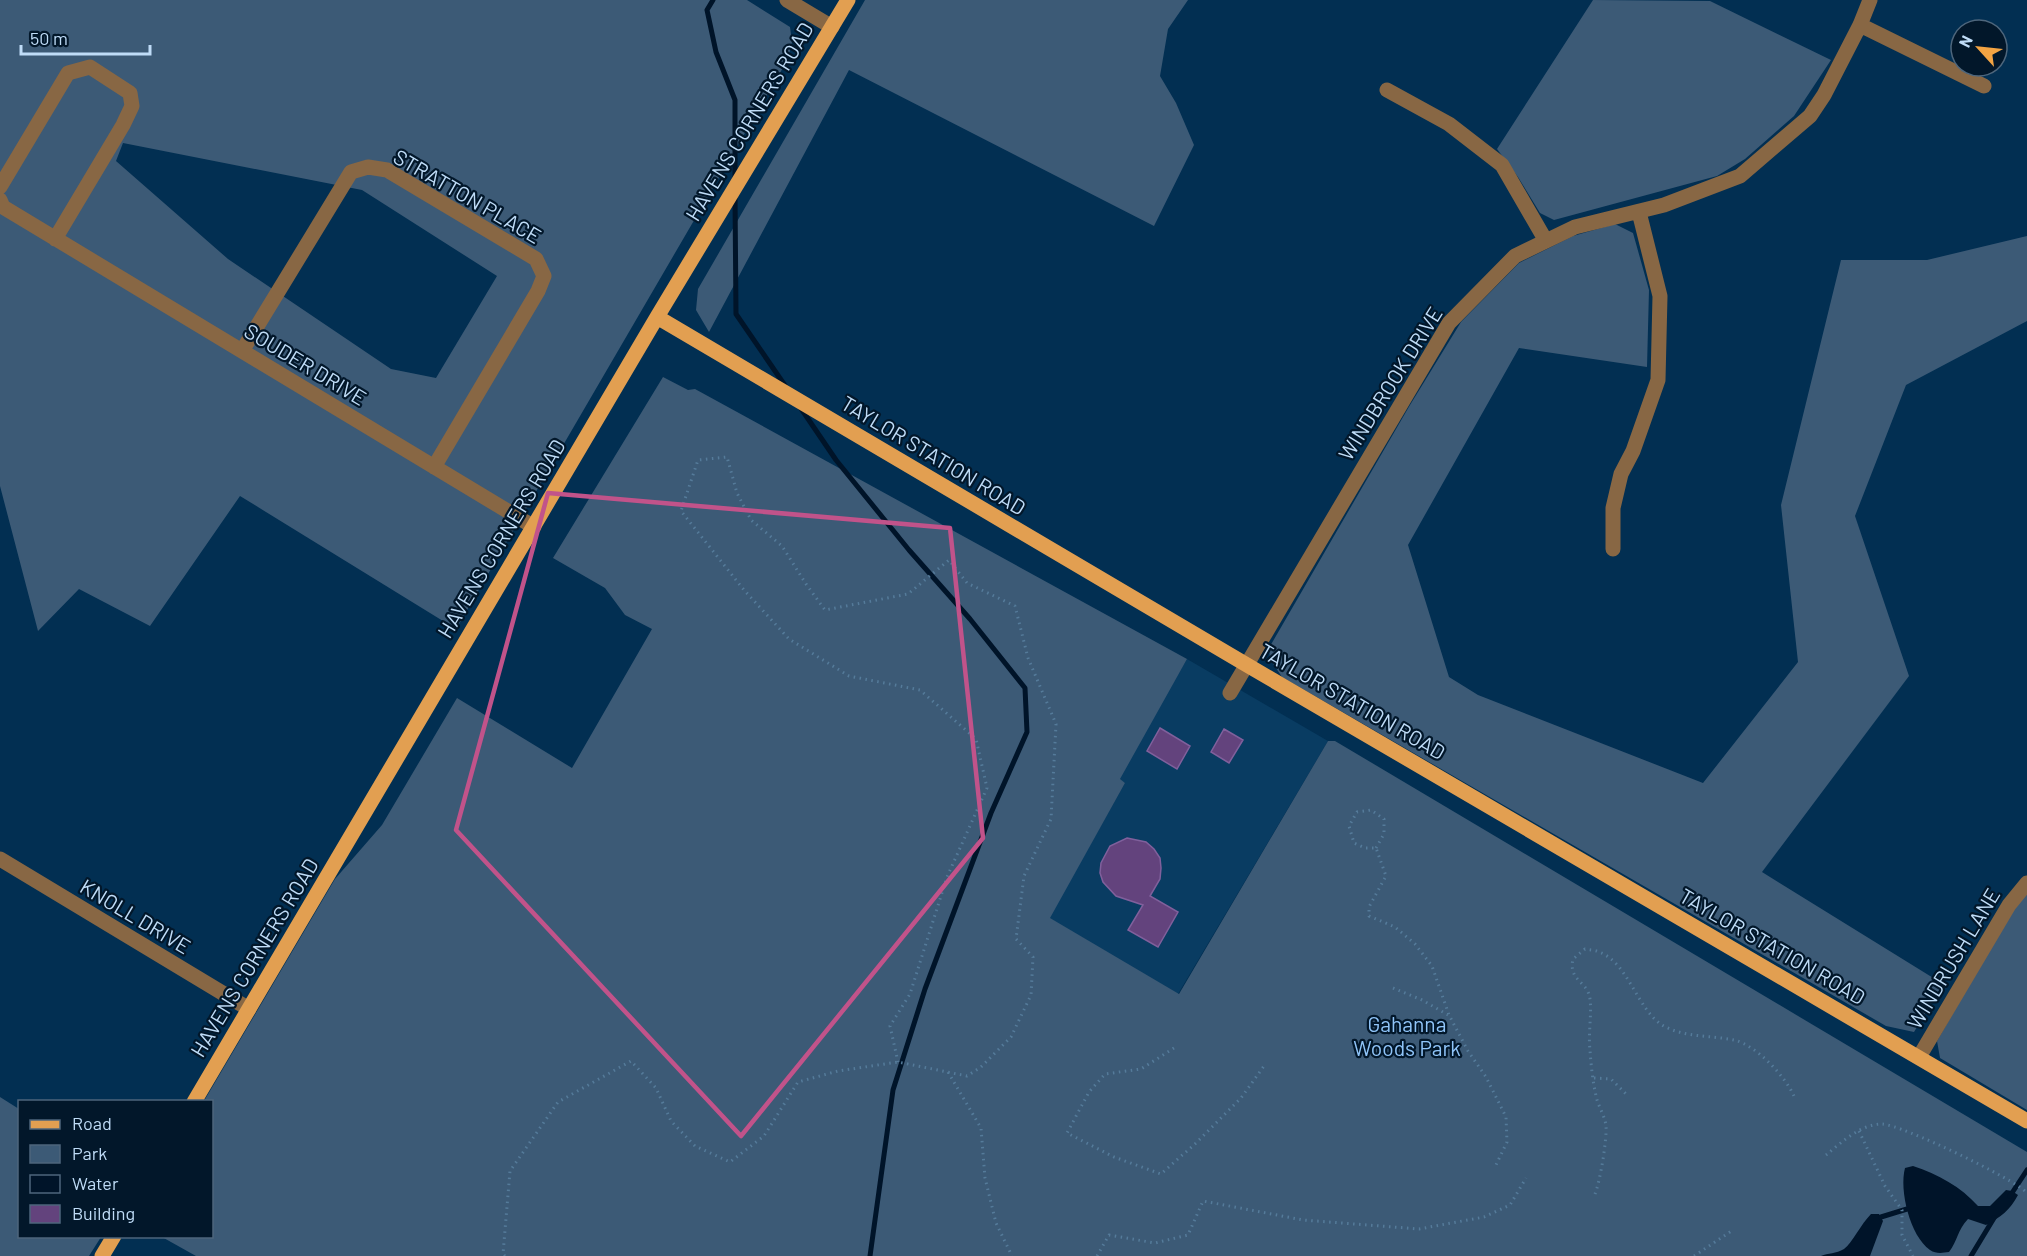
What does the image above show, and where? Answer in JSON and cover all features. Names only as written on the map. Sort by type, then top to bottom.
[{"type":"main road","name":"HAVENS CORNERS ROAD","points":[[195,1100],[657,317],[848,0]]},
{"type":"main road","name":"TAYLOR STATION ROAD","points":[[657,317],[1247,666],[2027,1121]]},
{"type":"main road","points":[[102,1256],[113,1238]]},
{"type":"street","points":[[787,0],[832,27]]},
{"type":"street","name":"WINDBROOK DRIVE","points":[[1230,693],[1449,323],[1515,256],[1575,227],[1664,205],[1740,176],[1810,116],[1824,95],[1860,25],[1870,0]]},
{"type":"street","points":[[1860,25],[1984,86]]},
{"type":"street","points":[[0,187],[68,73],[90,68],[130,93],[132,106],[123,125],[55,239]]},
{"type":"street","points":[[1387,90],[1449,124],[1502,165],[1546,241]]},
{"type":"street","name":"STRATTON PLACE","points":[[242,351],[351,172],[368,167],[387,170],[536,259],[544,276],[538,291],[434,467]]},
{"type":"street","name":"SOUDER DRIVE","points":[[0,200],[3,207],[55,239],[534,527]]},
{"type":"street","points":[[1613,549],[1612,508],[1621,474],[1633,451],[1658,380],[1660,296],[1639,212]]},
{"type":"street","name":"KNOLL DRIVE","points":[[0,859],[249,1009]]},
{"type":"street","name":"WINDRUSH LANE","points":[[1919,1057],[2009,905],[2027,884]]},
{"type":"path","points":[[505,1256],[503,1254],[510,1171],[558,1102],[631,1061],[656,1088],[672,1121],[695,1146],[730,1162],[764,1136],[798,1082],[838,1071],[898,1062],[967,1076],[981,1067],[1011,1037],[1031,995],[1033,957],[1016,939],[1024,876],[1051,819],[1056,724],[1028,658],[1015,606],[967,583],[949,560],[908,594],[825,610],[782,546],[751,520],[737,493],[727,457],[698,460],[681,511],[744,590],[789,639],[849,676],[920,690],[975,739],[987,788],[947,877],[910,994],[890,1026],[898,1062]]},
{"type":"path","points":[[1376,848],[1365,848],[1354,843],[1349,826],[1357,812],[1371,810],[1384,819],[1384,834],[1376,848],[1386,876],[1369,907],[1369,916],[1395,927],[1415,944],[1432,966],[1449,1015],[1467,1051],[1486,1077],[1506,1117],[1507,1142],[1494,1167]]},
{"type":"path","points":[[1595,1194],[1599,1184],[1606,1132],[1593,1078],[1588,1023],[1590,1001],[1588,992],[1574,976],[1571,968],[1573,959],[1586,949],[1600,952],[1612,960],[1660,1024],[1681,1034],[1737,1041],[1771,1065],[1789,1085],[1794,1096]]},
{"type":"path","points":[[1393,988],[1449,1015]]},
{"type":"path","points":[[1174,1048],[1141,1069],[1104,1074],[1089,1092],[1067,1132],[1114,1157],[1161,1174],[1241,1098],[1264,1065]]},
{"type":"path","points":[[948,1072],[981,1128],[985,1178],[996,1223],[1012,1256]]},
{"type":"path","points":[[1593,1078],[1611,1079],[1627,1095]]},
{"type":"path","points":[[1826,1155],[1859,1131],[1882,1124],[1915,1134],[2012,1180],[2027,1193]]},
{"type":"path","points":[[1859,1131],[1885,1186],[1902,1210],[1902,1235],[1913,1256]]},
{"type":"path","points":[[1097,1256],[1109,1235],[1155,1243],[1188,1235],[1203,1201],[1302,1220],[1419,1229],[1484,1217],[1510,1205],[1526,1178]]},
{"type":"path","points":[[1694,1256],[1732,1230]]},
{"type":"highlighted area","points":[[548,493],[950,528],[983,838],[741,1136],[456,830]]},
{"type":"shaded area","points":[[1187,659],[1328,741],[1178,994],[1049,918],[1125,783],[1117,778]]},
{"type":"green space","points":[[0,0],[747,0],[790,27],[792,42],[788,59],[456,629],[240,496],[150,626],[79,589],[38,631],[0,486]],"holes":[[[123,143],[362,190],[497,276],[436,378],[391,369],[228,259],[116,161]]]},
{"type":"green space","points":[[865,0],[1188,0],[1168,29],[1160,76],[1176,103],[1194,145],[1154,226],[849,70],[709,332],[696,310],[698,289]]},
{"type":"green space","points":[[1593,0],[1710,1],[1831,60],[1794,116],[1745,159],[1717,176],[1554,220],[1540,213],[1518,177],[1497,149]]},
{"type":"green space","points":[[1615,224],[1633,233],[1649,290],[1647,367],[1519,348],[1408,545],[1449,677],[1478,695],[1703,783],[1798,662],[1781,505],[1841,260],[1927,260],[2027,236],[2027,321],[1906,385],[1855,516],[1909,676],[1762,872],[1943,984],[1914,1032],[1886,1026],[1282,677],[1270,659],[1269,648],[1410,405],[1461,322],[1519,263],[1573,236]]},
{"type":"green space","name":"Gahanna Woods Park","points":[[663,377],[688,390],[695,389],[1187,659],[1120,779],[1125,783],[1050,918],[1179,994],[1328,741],[1335,741],[2027,1152],[2027,1256],[196,1256],[164,1238],[213,1238],[213,1100],[205,1100],[335,879],[382,825],[457,698],[572,768],[652,629],[625,615],[605,588],[553,558]]},
{"type":"green space","points":[[2027,891],[2027,1110],[1940,1058],[1937,1041],[2016,903]]},
{"type":"green space","points":[[0,1097],[18,1108],[18,1238],[100,1238],[89,1256],[0,1256]]},
{"type":"water","points":[[1913,1166],[1948,1182],[1978,1206],[1990,1206],[2006,1190],[2018,1195],[2005,1213],[1986,1225],[1968,1219],[1949,1252],[1935,1252],[1923,1243],[1908,1212],[1904,1177],[1905,1168]]},
{"type":"water","points":[[1871,1214],[1879,1214],[1883,1221],[1870,1256],[1821,1256],[1844,1249]]},
{"type":"building","points":[[1160,728],[1190,746],[1177,769],[1147,751]]},
{"type":"building","points":[[1224,729],[1243,740],[1229,763],[1211,752]]},
{"type":"building","points":[[1127,838],[1146,842],[1154,849],[1160,858],[1161,868],[1160,879],[1150,896],[1178,912],[1158,947],[1128,930],[1143,905],[1116,896],[1103,882],[1100,873],[1101,863],[1110,846]]},
{"type":"waterway","points":[[713,0],[707,10],[716,52],[735,100],[735,178]]},
{"type":"waterway","points":[[735,196],[736,314],[786,387]]},
{"type":"waterway","points":[[800,407],[836,460],[1025,688],[1027,732],[991,813],[925,989],[893,1090],[870,1256]]},
{"type":"waterway","points":[[2010,1196],[2027,1170]]},
{"type":"waterway","points":[[1881,1217],[1907,1209]]},
{"type":"waterway","points":[[1971,1256],[1994,1218]]}]
